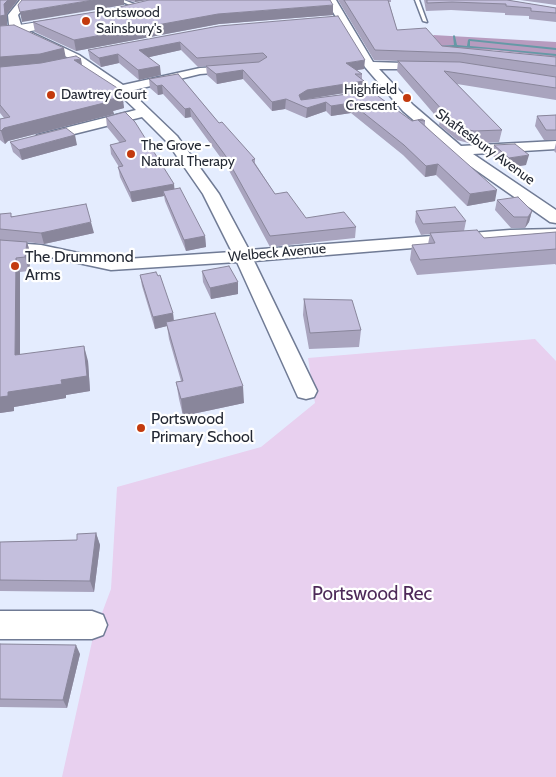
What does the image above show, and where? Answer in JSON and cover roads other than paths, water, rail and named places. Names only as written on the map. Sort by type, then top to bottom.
[{"type":"street","points":[[25,0],[13,15],[14,25],[18,30],[83,57],[121,88],[172,139],[211,194],[243,256],[306,391]]},
{"type":"street","name":"Shaftesbury Avenue","points":[[331,0],[337,20],[369,65],[392,92],[458,151],[556,218]]},
{"type":"street","points":[[120,6],[139,7],[154,4]]},
{"type":"street","points":[[0,32],[83,19]]},
{"type":"street","points":[[62,66],[83,57]]},
{"type":"street","points":[[369,65],[441,67]]},
{"type":"street","points":[[121,88],[200,71],[249,67]]},
{"type":"street","points":[[376,94],[392,92]]},
{"type":"street","points":[[32,141],[145,111]]},
{"type":"street","points":[[458,151],[556,145]]},
{"type":"street","name":"Welbeck Avenue","points":[[0,247],[40,250],[111,265],[510,235],[556,234]]},
{"type":"street","points":[[0,625],[92,625]]},
{"type":"lane","points":[[417,0],[425,21]]},
{"type":"waterway","points":[[454,36],[456,46]]},
{"type":"waterway","points":[[468,47],[469,40],[556,49]]},
{"type":"waterway","points":[[438,47],[456,46]]},
{"type":"waterway","points":[[456,46],[468,47]]},
{"type":"waterway","points":[[468,47],[556,55]]},
{"type":"place","name":"Portswood Sainsbury's","points":[[86,21]]},
{"type":"place","name":"Dawtrey Court","points":[[51,95]]},
{"type":"place","name":"Highfield Crescent","points":[[407,98]]},
{"type":"place","name":"The Grove - Natural Therapy","points":[[131,154]]},
{"type":"place","name":"The Drummond Arms","points":[[15,266]]},
{"type":"place","name":"Portswood Primary School","points":[[141,428]]},
{"type":"park label","name":"Portswood Rec","points":[[372,594]]}]
